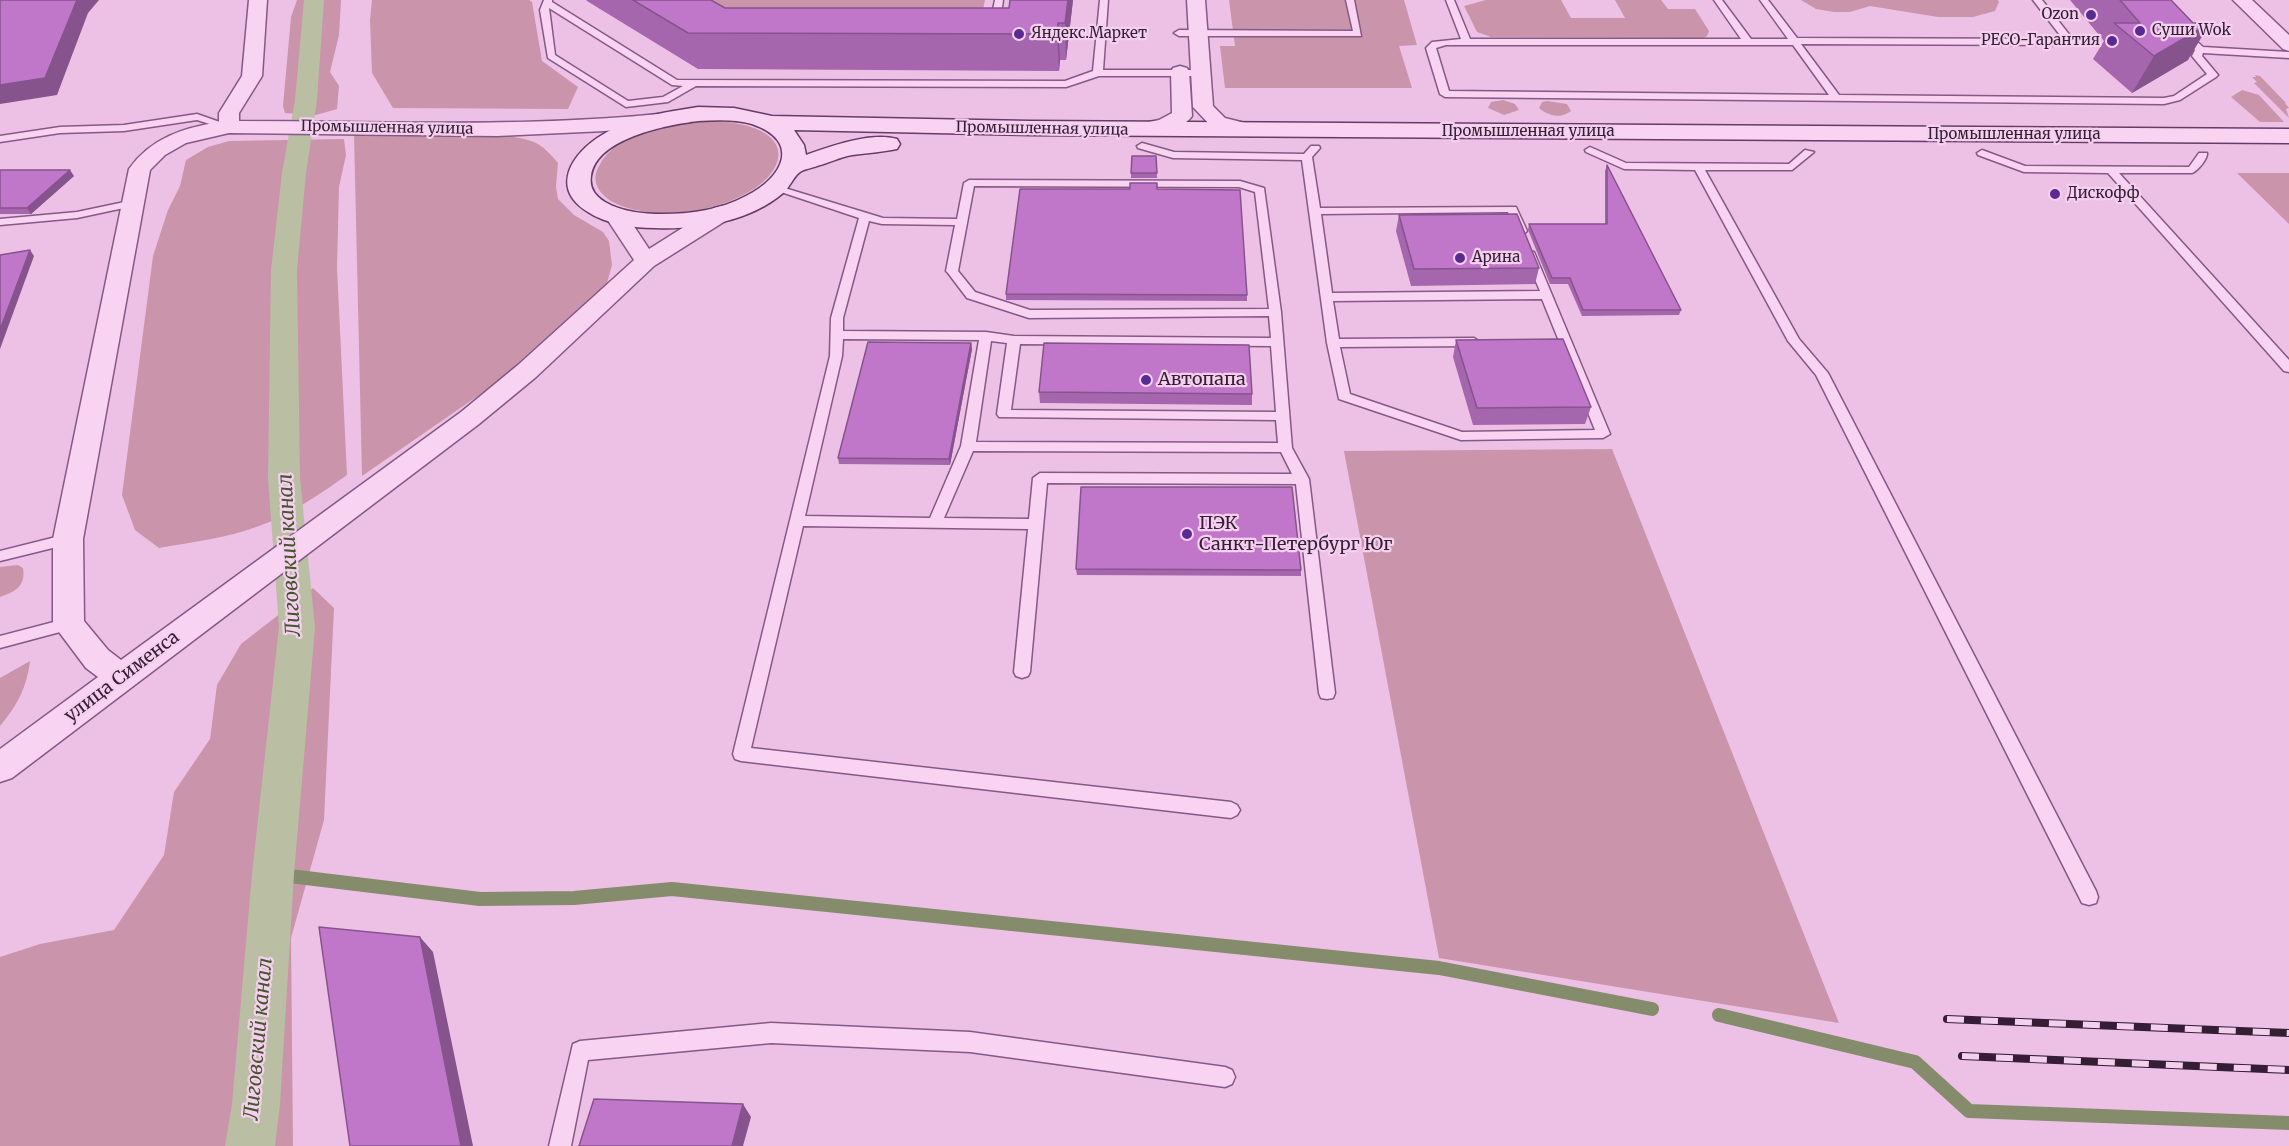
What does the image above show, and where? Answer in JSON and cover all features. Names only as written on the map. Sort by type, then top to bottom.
[{"type":"street","points":[[229,127],[229,113],[252,76],[258,0]]},
{"type":"street","points":[[1141,138],[1182,116],[1190,72],[1189,33],[1196,0]]},
{"type":"street","points":[[2242,0],[2289,45]]},
{"type":"street","points":[[1178,11],[1189,33]]},
{"type":"street","points":[[1190,72],[1203,107],[1209,116],[1227,125],[1250,130]]},
{"type":"street","name":"Промышленная улица","points":[[69,624],[68,539],[140,169],[153,152],[177,138],[211,129],[348,127],[546,129],[604,127],[688,115],[717,114],[753,118],[768,123],[1141,138],[1311,152],[1590,150],[2289,156]]},
{"type":"street","name":"Промышленная улица","points":[[585,162],[606,142],[638,126],[658,120]]},
{"type":"street","points":[[546,129],[574,145],[585,162],[579,173],[578,183],[582,193],[601,210],[616,216],[656,222],[689,220],[722,213],[760,198],[774,188],[792,167],[795,157],[794,147],[789,138],[768,123]]},
{"type":"street","name":"Промышленная улица","points":[[792,167],[847,149],[879,144],[1141,138],[1250,130],[2289,136]]},
{"type":"street","name":"улица Сименса","points":[[0,768],[243,586],[361,501],[527,371],[646,261],[722,213]]},
{"type":"street","points":[[616,216],[646,261]]},
{"type":"street","points":[[69,624],[97,659],[121,678]]},
{"type":"lane","points":[[984,34],[994,28],[999,0]]},
{"type":"lane","points":[[1098,73],[1104,0]]},
{"type":"lane","points":[[1189,33],[1358,34],[1350,0]]},
{"type":"lane","points":[[1450,0],[1467,42]]},
{"type":"lane","points":[[1718,0],[1748,42]]},
{"type":"lane","points":[[1764,0],[1836,97]]},
{"type":"lane","points":[[2037,0],[2070,42],[1467,42],[1434,44],[1431,48],[1445,94],[2172,100],[2213,75],[2197,56],[2200,50]]},
{"type":"lane","points":[[693,84],[665,100],[626,104],[551,56],[544,10],[548,2],[666,78],[675,82],[693,84],[1066,84],[1098,73],[1190,72]]},
{"type":"lane","points":[[2177,25],[2200,50],[2289,55]]},
{"type":"lane","points":[[0,139],[60,130],[124,128],[197,117],[229,127]]},
{"type":"lane","points":[[1141,138],[1173,155],[1193,170],[1260,190],[1275,312],[1285,448],[1302,479],[1327,693]]},
{"type":"lane","points":[[1590,150],[1624,166],[1792,167],[1809,152]]},
{"type":"lane","points":[[1275,312],[1252,314],[1029,314],[971,295],[952,271],[969,183],[1193,170],[1311,152],[1314,211],[1333,343],[1344,396],[1461,436],[1603,434],[1559,340],[1547,295],[1512,209],[1314,211]]},
{"type":"lane","points":[[1982,153],[2024,169],[2110,170],[2192,170],[2203,155]]},
{"type":"lane","points":[[1698,166],[1794,341],[1822,373],[2089,897]]},
{"type":"lane","points":[[2110,170],[2289,368]]},
{"type":"lane","points":[[774,188],[882,221],[962,222]]},
{"type":"lane","points":[[0,222],[77,215],[134,203]]},
{"type":"lane","points":[[865,216],[837,318],[836,356],[741,754],[1231,810]]},
{"type":"lane","points":[[1326,297],[1547,295]]},
{"type":"lane","points":[[837,335],[986,336],[1014,340],[1277,342]]},
{"type":"lane","points":[[935,523],[968,446],[986,336]]},
{"type":"lane","points":[[1014,340],[1004,414],[1283,416]]},
{"type":"lane","points":[[1333,343],[1484,341]]},
{"type":"lane","points":[[968,446],[1285,448]]},
{"type":"lane","points":[[1022,672],[1040,478],[1302,479]]},
{"type":"lane","points":[[796,521],[1035,524]]},
{"type":"lane","points":[[0,556],[68,539]]},
{"type":"lane","points":[[0,642],[69,624]]},
{"type":"lane","points":[[560,1146],[580,1051],[771,1033],[970,1042],[1225,1077]]},
{"type":"shaded area","points":[[297,0],[341,0],[339,35],[330,72],[339,86],[337,109],[316,115],[285,113],[283,106],[291,17]]},
{"type":"shaded area","points":[[372,0],[529,0],[532,2],[542,61],[578,87],[568,109],[393,108],[372,73],[370,20]]},
{"type":"shaded area","points":[[705,0],[985,0],[980,24],[758,30]]},
{"type":"shaded area","points":[[1229,0],[1404,0],[1417,45],[1399,46],[1412,88],[1225,88],[1220,46],[1235,46]]},
{"type":"shaded area","points":[[1486,0],[1561,0],[1571,18],[1625,18],[1615,0],[1661,0],[1668,9],[1695,9],[1709,31],[1704,38],[1491,37],[1477,32],[1464,6]]},
{"type":"shaded area","points":[[1801,0],[1998,0],[1999,2],[1995,11],[1973,17],[1938,17],[1870,6],[1850,12],[1834,12],[1816,9]]},
{"type":"shaded area","points":[[2255,75],[2260,76],[2286,103],[2289,108],[2286,109],[2289,118],[2254,83],[2257,82],[2252,77],[2256,77]]},
{"type":"shaded area","points":[[2242,90],[2259,95],[2284,122],[2260,122],[2231,97]]},
{"type":"shaded area","points":[[1503,100],[1515,104],[1519,110],[1504,115],[1488,108],[1491,102]]},
{"type":"shaded area","points":[[1542,102],[1567,104],[1571,111],[1559,116],[1546,113],[1539,108]]},
{"type":"shaded area","points":[[713,121],[754,128],[766,134],[774,142],[778,150],[775,167],[770,175],[755,188],[735,199],[707,208],[664,213],[636,210],[620,205],[601,193],[596,174],[608,154],[619,144],[649,130],[683,123]]},
{"type":"shaded area","points":[[476,133],[502,135],[538,144],[558,163],[556,187],[558,199],[574,215],[603,232],[609,241],[612,265],[607,283],[579,313],[485,391],[362,476],[354,134]]},
{"type":"shaded area","points":[[344,139],[346,155],[339,187],[337,268],[347,475],[293,510],[259,526],[222,537],[159,548],[135,530],[122,495],[153,256],[168,210],[180,186],[186,160],[208,147],[229,141]]},
{"type":"shaded area","points":[[2237,173],[2289,173],[2289,224]]},
{"type":"shaded area","points":[[1612,449],[1839,1023],[1439,958],[1344,451]]},
{"type":"shaded area","points":[[18,565],[23,568],[21,584],[15,590],[0,597],[0,567]]},
{"type":"shaded area","points":[[313,588],[334,608],[324,820],[291,938],[293,1146],[0,1146],[0,957],[40,944],[114,930],[164,855],[174,792],[210,739],[217,685],[241,644]]},
{"type":"shaded area","points":[[30,661],[20,696],[0,726],[0,678]]},
{"type":"building","points":[[0,0],[77,0],[45,78],[0,85]]},
{"type":"building","points":[[633,0],[711,0],[725,8],[1009,8],[1010,0],[1068,0],[1065,23],[1058,23],[1057,34],[688,33]]},
{"type":"building","points":[[2120,0],[2171,0],[2193,23],[2210,23],[2154,56],[2114,23],[2140,23]]},
{"type":"building","points":[[1132,156],[1156,156],[1157,173],[1131,173]]},
{"type":"building","points":[[1607,165],[1681,310],[1583,310],[1570,278],[1552,278],[1529,224],[1607,224]]},
{"type":"building","points":[[0,170],[70,170],[27,208],[0,208]]},
{"type":"building","points":[[1130,183],[1157,183],[1157,189],[1240,190],[1247,295],[1006,294],[1020,189],[1130,189]]},
{"type":"building","name":"Арина","points":[[1517,214],[1539,268],[1414,269],[1399,215]]},
{"type":"building","points":[[30,250],[0,330],[0,255]]},
{"type":"building","points":[[1563,339],[1591,407],[1477,408],[1456,340]]},
{"type":"building","points":[[868,342],[971,343],[949,459],[838,458]]},
{"type":"building","name":"Автопапа","points":[[1044,343],[1249,345],[1252,394],[1039,392]]},
{"type":"building","name":"ПЭК Санкт-Петербург Юг","points":[[1081,487],[1292,487],[1301,570],[1076,569]]},
{"type":"building","points":[[319,927],[420,937],[461,1146],[350,1146]]},
{"type":"building","points":[[594,1099],[743,1104],[732,1146],[579,1146]]},
{"type":"waterway","name":"Лиговский канал","points":[[250,1146],[256,1104],[273,874],[297,627],[284,478],[284,270],[294,173],[306,100],[314,0]]},
{"type":"waterway","points":[[273,874],[480,899],[574,898],[672,889],[1439,968],[1652,1009]]},
{"type":"waterway","points":[[1719,1015],[1915,1062],[1969,1111],[2289,1123]]},
{"type":"railway","points":[[1947,1019],[2289,1033]]},
{"type":"railway","points":[[1962,1056],[2289,1070]]},
{"type":"place","name":"Ozon","points":[[2091,15]]},
{"type":"place","name":"Суши Wok","points":[[2140,31]]},
{"type":"place","name":"Яндекс.Маркет","points":[[1019,34]]},
{"type":"place","name":"РЕСО-Гарантия","points":[[2112,41]]},
{"type":"place","name":"Дискофф","points":[[2055,194]]},
{"type":"place","name":"Арина","points":[[1460,258]]},
{"type":"place","name":"Автопапа","points":[[1146,380]]},
{"type":"place","name":"ПЭК Санкт-Петербург Юг","points":[[1187,534]]}]
